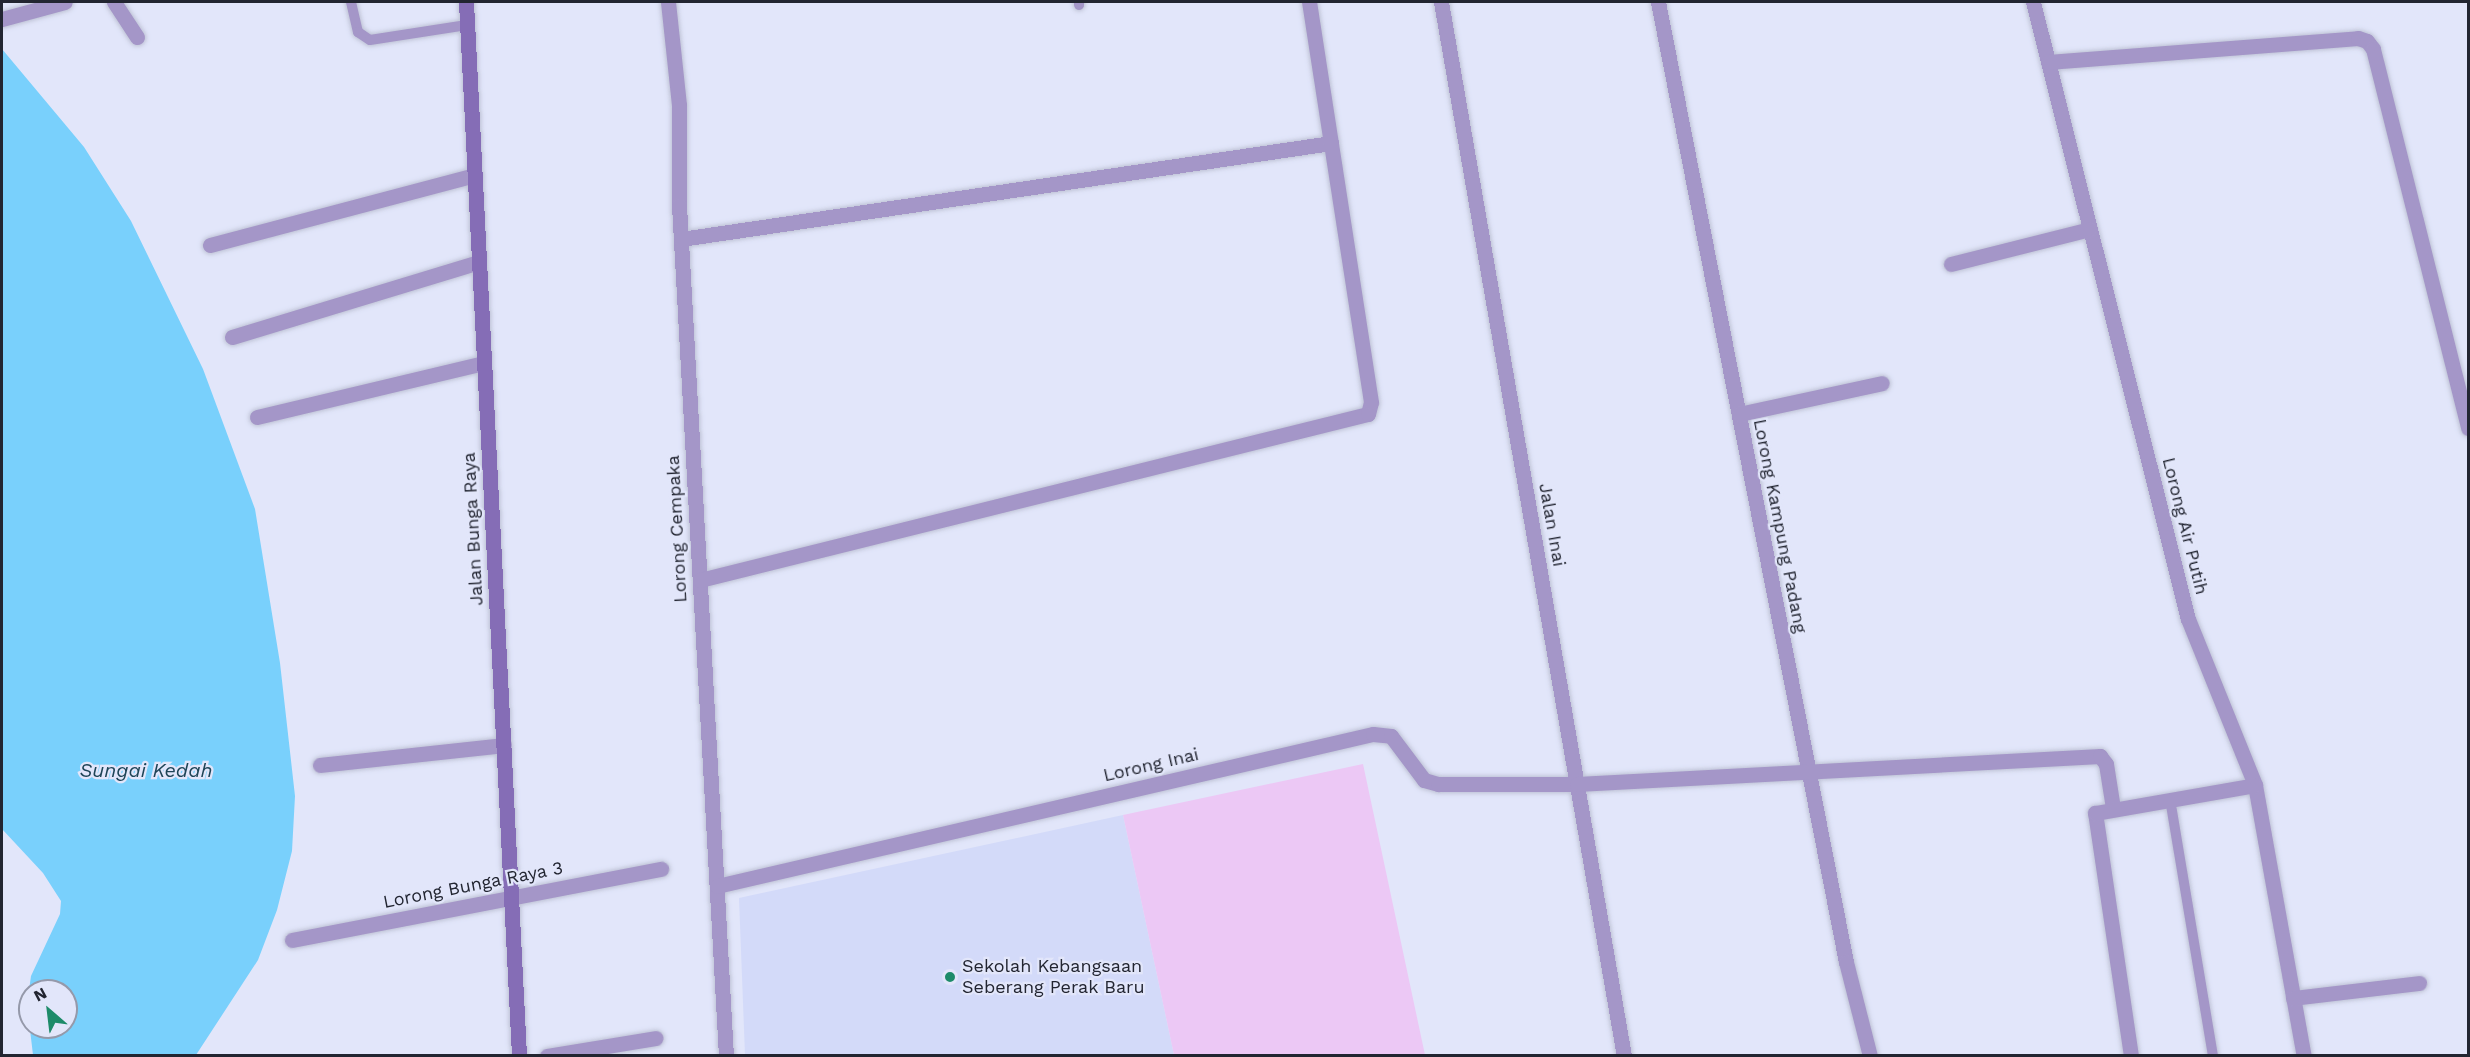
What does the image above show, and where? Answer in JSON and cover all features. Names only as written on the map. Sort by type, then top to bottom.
[{"type":"street","points":[[2,19],[65,2]]},
{"type":"street","points":[[114,2],[137,37]]},
{"type":"street","name":"Jalan Bunga Raya","points":[[466,2],[519,1056]]},
{"type":"street","name":"Lorong Cempaka","points":[[668,2],[679,105],[681,239],[726,1056]]},
{"type":"street","points":[[700,580],[1363,418],[1371,402],[1309,2]]},
{"type":"street","name":"Jalan Inai","points":[[1441,2],[1624,1056]]},
{"type":"street","name":"Lorong Kampung Padang","points":[[1658,2],[1850,984],[1869,1056]]},
{"type":"street","name":"Lorong Air Putih","points":[[2033,2],[2188,619],[2255,785],[2304,1056]]},
{"type":"street","points":[[2048,62],[2358,38],[2367,41],[2373,48],[2469,428]]},
{"type":"street","points":[[681,239],[1331,143]]},
{"type":"street","points":[[210,246],[475,176]]},
{"type":"street","points":[[1951,264],[2090,229]]},
{"type":"street","points":[[232,337],[479,262]]},
{"type":"street","points":[[257,417],[484,363]]},
{"type":"street","points":[[1739,414],[1882,383]]},
{"type":"street","name":"Lorong Inai","points":[[717,886],[1372,734],[1391,736],[1424,780],[1431,783],[1577,784],[1808,769],[2100,756],[2106,764],[2113,808]]},
{"type":"street","points":[[320,765],[504,744]]},
{"type":"street","points":[[2131,1056],[2094,818],[2098,811],[2255,785]]},
{"type":"street","name":"Lorong Bunga Raya 3","points":[[292,940],[662,869]]},
{"type":"street","points":[[2293,998],[2419,983]]},
{"type":"street","points":[[547,1056],[657,1038]]},
{"type":"lane","points":[[351,2],[358,32],[370,40],[467,25]]},
{"type":"lane","points":[[2170,799],[2213,1056]]},
{"type":"shaded area","points":[[1363,764],[1425,1055],[1174,1055],[1123,815]]},
{"type":"shaded area","name":"Sekolah Kebangsaan Seberang Perak Baru","points":[[1123,815],[1174,1055],[745,1055],[739,898]]},
{"type":"water","name":"Sungai Kedah","points":[[2,49],[84,147],[131,221],[203,369],[255,509],[280,663],[295,796],[292,851],[277,910],[258,960],[196,1055],[33,1055],[31,1039],[78,1039],[78,979],[31,979],[60,914],[61,901],[43,873],[2,829]]},
{"type":"place","name":"Sekolah Kebangsaan Seberang Perak Baru","points":[[950,977]]}]
